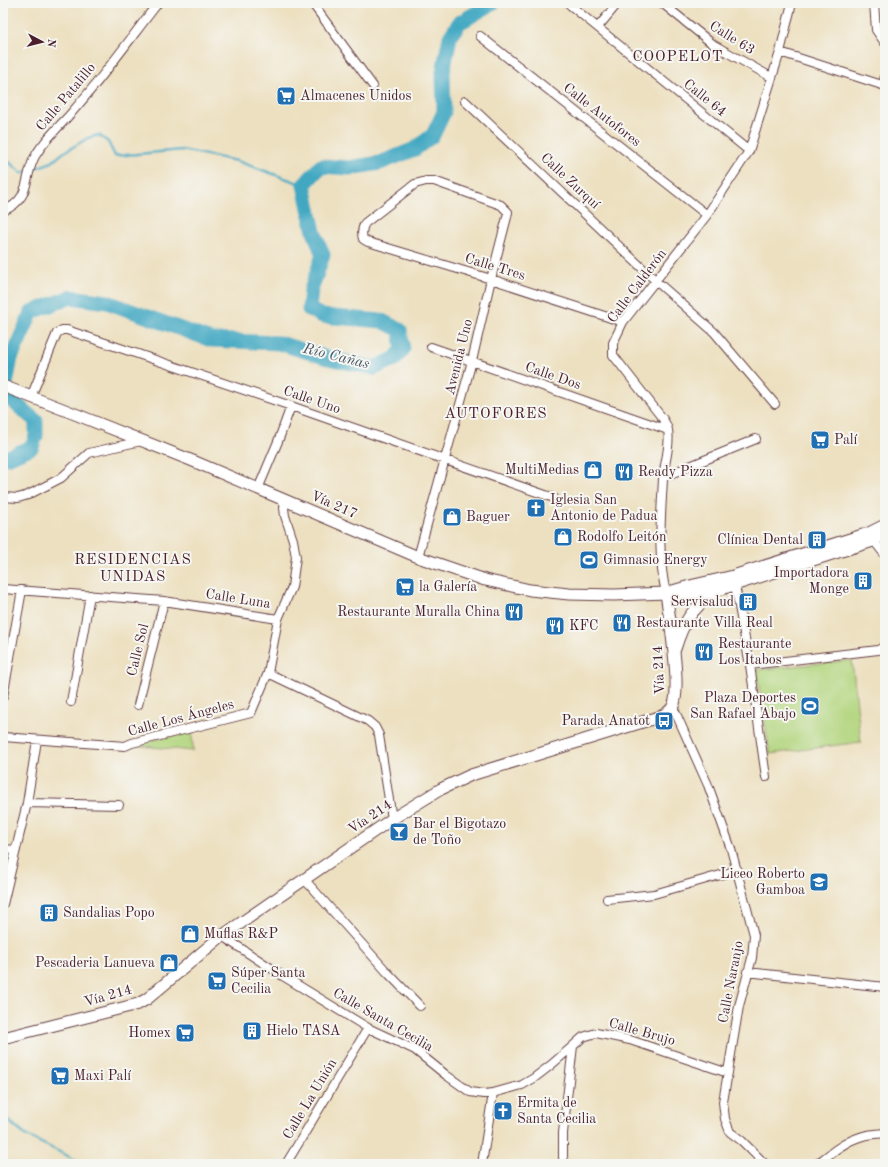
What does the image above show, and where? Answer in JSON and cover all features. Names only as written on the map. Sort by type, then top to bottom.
[{"type":"main road","name":"Vía 217","points":[[7,388],[285,500],[418,557],[485,580],[530,590],[569,594],[609,595],[666,593]]},
{"type":"main road","points":[[871,537],[885,525]]},
{"type":"main road","points":[[674,653],[681,630],[692,611],[718,590],[734,581],[871,537],[885,534]]},
{"type":"main road","points":[[666,593],[680,588],[715,581],[734,581]]},
{"type":"main road","points":[[666,593],[681,596],[718,590]]},
{"type":"main road","name":"Vía 214","points":[[3,1038],[138,1004],[222,936],[392,819],[441,789],[471,776],[662,716],[673,707],[676,688],[674,653],[666,593]]},
{"type":"street","name":"Calle Patalillo","points":[[3,211],[11,207],[25,193],[34,158],[48,138],[72,112],[158,3]]},
{"type":"street","points":[[312,3],[373,86]]},
{"type":"street","points":[[598,27],[618,3]]},
{"type":"street","name":"Calle 63","points":[[662,3],[714,45],[771,77]]},
{"type":"street","name":"Calle Calderón","points":[[668,430],[663,419],[613,355],[613,343],[623,322],[707,215],[749,151],[780,52],[792,3]]},
{"type":"street","points":[[874,3],[876,30],[885,43]]},
{"type":"street","name":"Calle 64","points":[[570,5],[749,151]]},
{"type":"street","name":"Calle Autofores","points":[[480,36],[707,215]]},
{"type":"street","points":[[780,52],[884,86],[885,76]]},
{"type":"street","name":"Calle Zurquí","points":[[465,101],[656,281],[714,332],[775,404]]},
{"type":"street","name":"Avenida Uno","points":[[362,235],[362,228],[369,219],[415,184],[426,181],[434,181],[491,201],[501,205],[508,212],[472,362],[418,557]]},
{"type":"street","name":"Calle Tres","points":[[362,235],[363,239],[368,242],[491,279],[623,322]]},
{"type":"street","name":"Calle Uno","points":[[31,397],[57,334],[62,330],[67,330],[291,406],[554,498]]},
{"type":"street","name":"Calle Dos","points":[[431,346],[472,362],[668,430]]},
{"type":"street","points":[[258,489],[291,406]]},
{"type":"street","points":[[666,593],[660,563],[660,521],[668,430]]},
{"type":"street","points":[[663,477],[756,440]]},
{"type":"street","points":[[3,496],[18,498],[28,495],[61,478],[88,453],[141,441]]},
{"type":"street","points":[[285,500],[285,516],[294,540],[296,557],[292,587],[278,619],[268,673],[368,721],[375,727],[379,735],[392,819]]},
{"type":"street","points":[[871,537],[885,555]]},
{"type":"street","points":[[734,581],[750,665],[766,777]]},
{"type":"street","name":"Calle Luna","points":[[3,589],[164,601],[278,619]]},
{"type":"street","points":[[3,698],[22,590]]},
{"type":"street","points":[[71,702],[90,595]]},
{"type":"street","name":"Calle Sol","points":[[138,706],[164,601]]},
{"type":"street","points":[[750,665],[878,650],[885,646]]},
{"type":"street","name":"Calle Los Ángeles","points":[[3,738],[125,746],[251,713],[268,673]]},
{"type":"street","name":"Calle Naranjo","points":[[673,707],[708,785],[731,849],[738,870],[754,935],[752,958],[739,1006],[723,1102],[730,1132],[742,1141],[765,1164]]},
{"type":"street","points":[[3,904],[27,803],[37,740]]},
{"type":"street","points":[[27,803],[119,805]]},
{"type":"street","points":[[3,849],[16,850]]},
{"type":"street","points":[[607,899],[654,894],[738,870]]},
{"type":"street","points":[[304,880],[387,972],[420,1006]]},
{"type":"street","name":"Calle Santa Cecilia","points":[[222,936],[283,976],[368,1028],[415,1050],[467,1091],[478,1094],[493,1093],[528,1082],[573,1046]]},
{"type":"street","points":[[747,972],[885,987]]},
{"type":"street","name":"Calle La Unión","points":[[286,1164],[368,1028]]},
{"type":"street","name":"Calle Brujo","points":[[573,1046],[583,1037],[596,1033],[630,1040],[728,1073]]},
{"type":"street","points":[[564,1164],[563,1133],[573,1046]]},
{"type":"street","points":[[482,1164],[493,1093]]},
{"type":"street","points":[[816,1164],[840,1146],[853,1140],[863,1136],[885,1133]]},
{"type":"green space","name":"Plaza Deportes San Rafael Abajo","points":[[852,660],[861,742],[770,754],[756,670]]},
{"type":"green space","points":[[192,731],[193,751],[132,745]]},
{"type":"waterway","name":"Río Cañas","points":[[3,458],[32,447],[36,436],[36,421],[4,394],[11,358],[32,312],[71,297],[107,302],[211,340],[279,343],[328,358],[374,368],[395,359],[403,349],[400,330],[382,321],[322,316],[309,309],[311,290],[323,255],[314,232],[304,185],[321,166],[349,168],[380,163],[415,149],[433,135],[444,112],[443,72],[450,37],[459,23],[493,3]]},
{"type":"waterway","points":[[3,157],[22,173],[52,162],[63,153],[88,138],[99,135],[108,142],[115,156],[182,150],[237,161],[304,185]]},
{"type":"waterway","points":[[3,1116],[25,1135],[84,1164]]},
{"type":"place","name":"Almacenes Unidos","points":[[286,96]]},
{"type":"place","name":"Palí","points":[[820,440]]},
{"type":"place","name":"MultiMedias","points":[[593,470]]},
{"type":"place","name":"Ready Pizza","points":[[624,472]]},
{"type":"place","name":"Iglesia San Antonio de Padua","points":[[536,508]]},
{"type":"place","name":"Baguer","points":[[452,517]]},
{"type":"place","name":"Rodolfo Leitón","points":[[563,537]]},
{"type":"place","name":"Clínica Dental","points":[[817,540]]},
{"type":"place","name":"Gimnasio Energy","points":[[589,560]]},
{"type":"place","name":"Importadora Monge","points":[[863,581]]},
{"type":"place","name":"la Galería","points":[[405,587]]},
{"type":"place","name":"Servisalud","points":[[748,602]]},
{"type":"place","name":"Restaurante Muralla China","points":[[514,612]]},
{"type":"place","name":"Restaurante Villa Real","points":[[622,623]]},
{"type":"place","name":"KFC","points":[[555,626]]},
{"type":"place","name":"Restaurante Los Itabos","points":[[704,652]]},
{"type":"place","name":"Plaza Deportes San Rafael Abajo","points":[[810,706]]},
{"type":"place","name":"Parada Anatot","points":[[664,721]]},
{"type":"place","name":"Bar el Bigotazo de Toño","points":[[399,832]]},
{"type":"place","name":"Liceo Roberto Gamboa","points":[[819,882]]},
{"type":"place","name":"Sandalias Popo","points":[[49,913]]},
{"type":"place","name":"Muflas R&P","points":[[190,934]]},
{"type":"place","name":"Pescaderia Lanueva","points":[[169,963]]},
{"type":"place","name":"Súper Santa Cecilia","points":[[217,981]]},
{"type":"place","name":"Hielo TASA","points":[[252,1031]]},
{"type":"place","name":"Homex","points":[[185,1033]]},
{"type":"place","name":"Maxi Palí","points":[[60,1076]]},
{"type":"place","name":"Ermita de Santa Cecilia","points":[[503,1111]]},
{"type":"district","name":"COOPELOT","points":[[678,57]]},
{"type":"district","name":"AUTOFORES","points":[[496,414]]},
{"type":"district","name":"RESIDENCIAS UNIDAS","points":[[133,568]]}]
